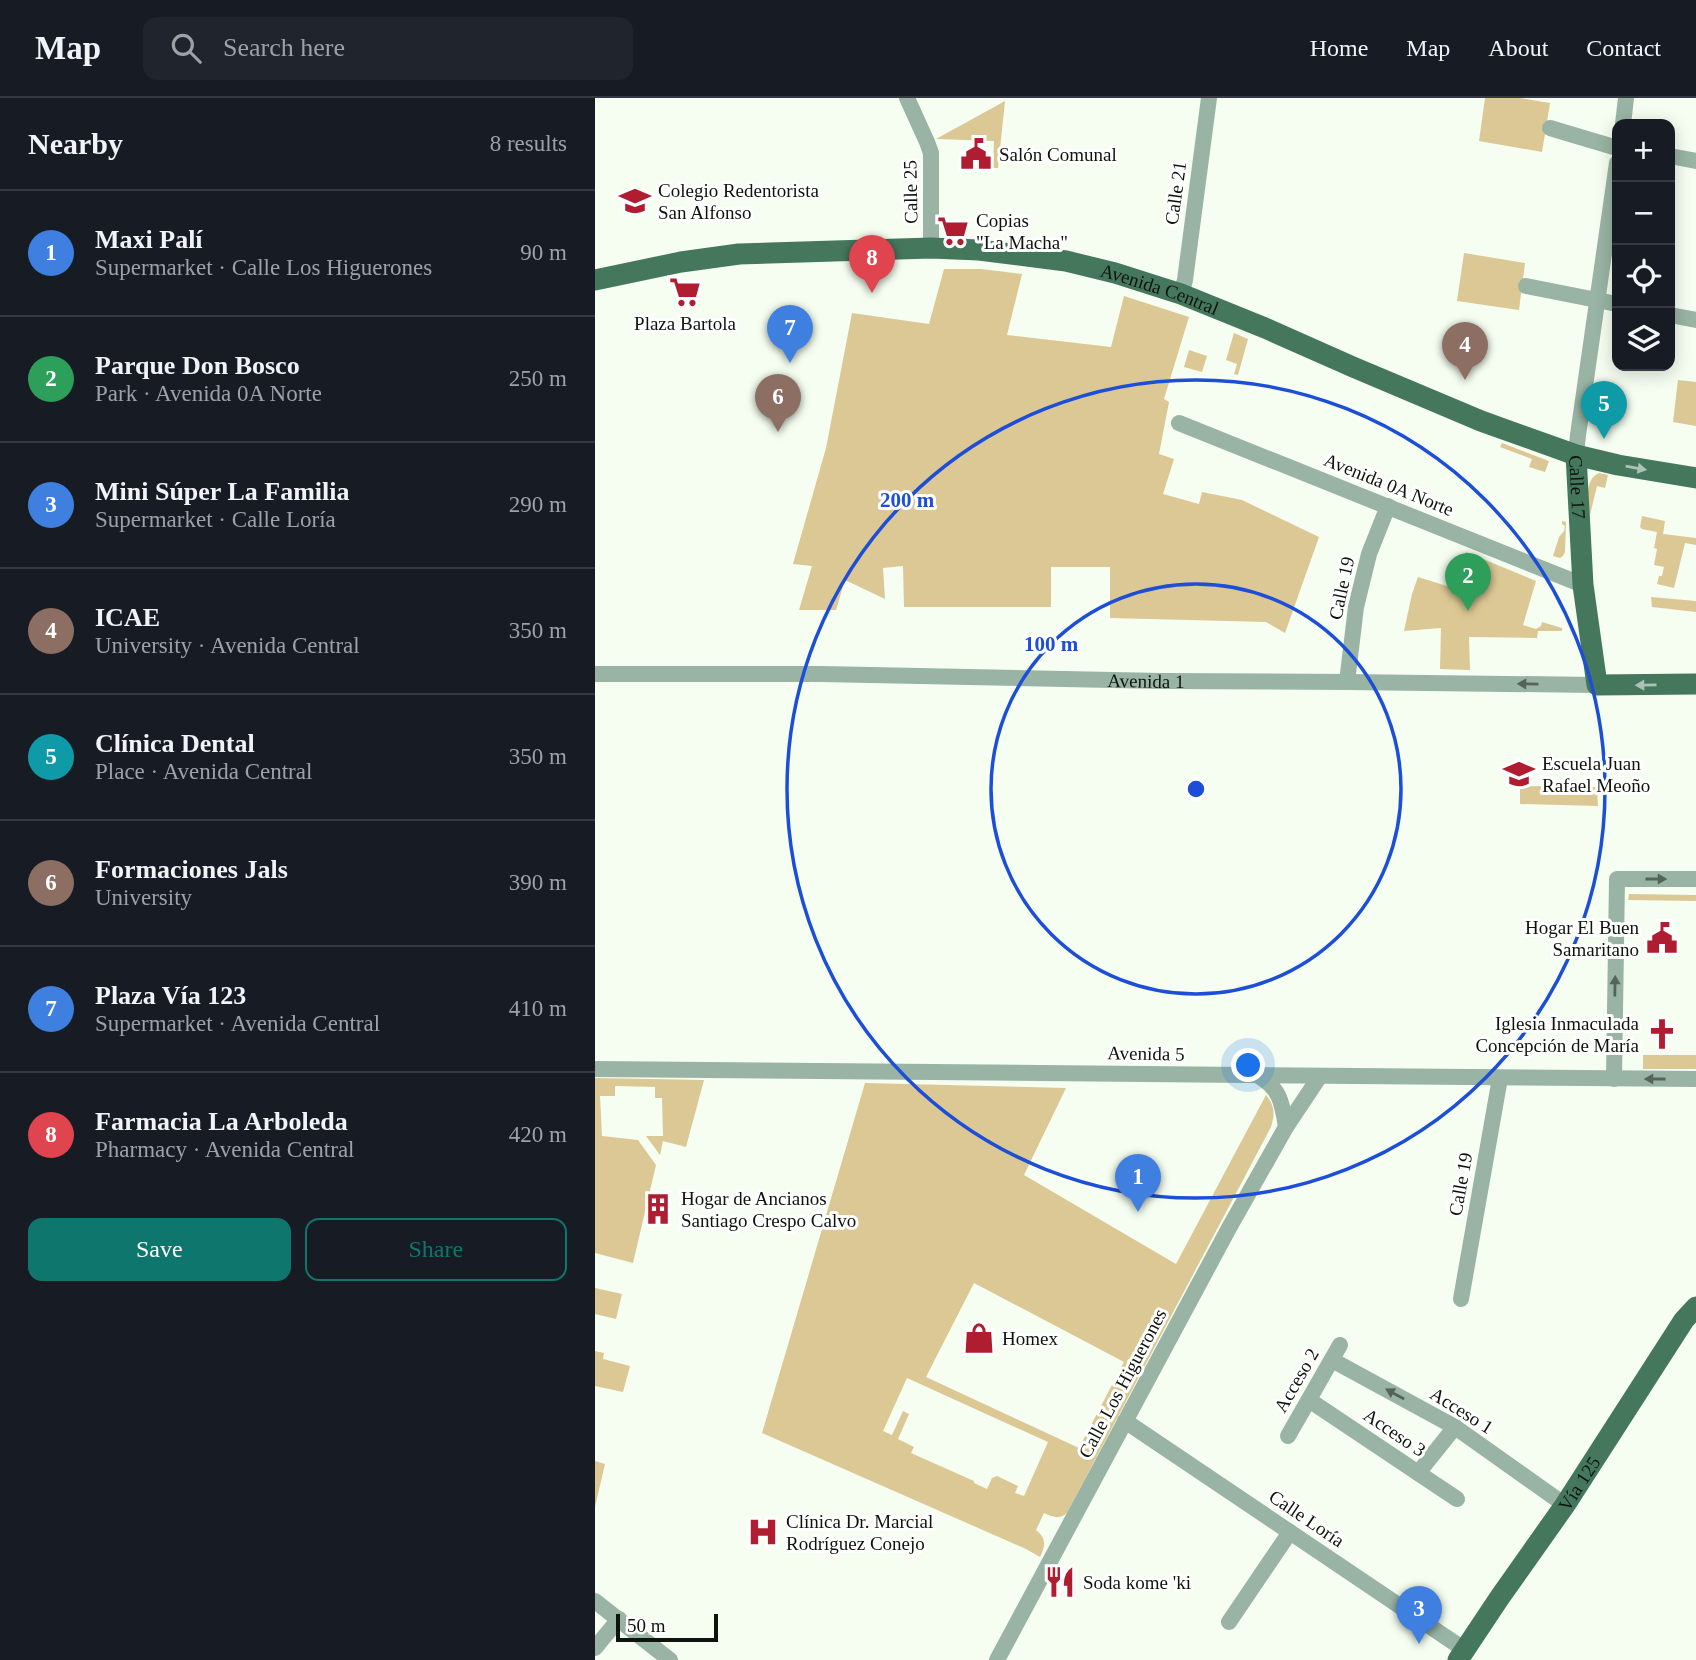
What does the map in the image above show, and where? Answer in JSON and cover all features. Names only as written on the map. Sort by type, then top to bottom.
[{"type":"main road","name":"Avenida Central","points":[[595,280],[681,262],[739,254],[932,248],[979,250],[1066,261],[1181,294],[1481,421],[1576,455],[1696,478]]},
{"type":"main road","name":"Calle 17","points":[[1576,455],[1583,585],[1597,685]]},
{"type":"main road","name":"Avenida 1","points":[[1597,685],[1696,684]]},
{"type":"main road","name":"Vía 125","points":[[1462,1655],[1565,1505],[1684,1320],[1696,1307]]},
{"type":"street","name":"Calle 25","points":[[907,98],[930,153],[932,248]]},
{"type":"street","name":"Calle 21","points":[[1181,294],[1209,98]]},
{"type":"street","points":[[1624,119],[1626,98]]},
{"type":"street","points":[[1550,128],[1612,147]]},
{"type":"street","points":[[1675,157],[1696,161]]},
{"type":"street","name":"Calle 17","points":[[1576,455],[1614,182]]},
{"type":"street","points":[[1526,286],[1612,303]]},
{"type":"street","points":[[1675,316],[1696,320]]},
{"type":"street","name":"Avenida 0A Norte","points":[[1179,423],[1583,585]]},
{"type":"street","name":"Calle 19","points":[[1347,682],[1359,594],[1369,554],[1388,506]]},
{"type":"street","name":"Avenida 1","points":[[595,674],[821,674],[1597,685]]},
{"type":"street","points":[[1614,1079],[1617,879],[1696,880]]},
{"type":"street","name":"Avenida 5","points":[[595,1069],[1696,1079]]},
{"type":"street","points":[[1257,1075],[1268,1082],[1277,1093],[1286,1127]]},
{"type":"street","name":"Calle Los Higuerones","points":[[1286,1127],[1298,1076]]},
{"type":"street","name":"Calle Los Higuerones","points":[[997,1660],[1286,1127],[1319,1076]]},
{"type":"street","name":"Calle 19","points":[[1461,1299],[1500,1078]]},
{"type":"street","name":"Acceso 2","points":[[1288,1436],[1340,1345]]},
{"type":"street","name":"Acceso 1","points":[[1332,1360],[1455,1427],[1565,1505]]},
{"type":"street","name":"Acceso 3","points":[[1309,1400],[1457,1499]]},
{"type":"street","name":"Calle Loría","points":[[1125,1422],[1290,1532],[1462,1655]]},
{"type":"street","points":[[1418,1473],[1455,1427]]},
{"type":"street","points":[[1229,1622],[1290,1532]]},
{"type":"street","points":[[597,1606],[619,1619],[670,1660]]},
{"type":"street","points":[[595,1648],[619,1619]]},
{"type":"shaded area","points":[[1485,98],[1520,98],[1550,103],[1542,152],[1479,141]]},
{"type":"shaded area","points":[[1005,101],[998,168],[993,168],[994,141],[936,139]]},
{"type":"shaded area","points":[[1464,253],[1525,263],[1519,310],[1457,301]]},
{"type":"shaded area","points":[[944,269],[981,269],[1022,274],[1007,335],[1111,347],[1124,296],[1189,317],[1164,399],[1169,402],[1159,454],[1174,459],[1163,494],[1199,504],[1202,492],[1242,500],[1319,537],[1285,633],[1266,622],[1110,618],[1110,567],[1051,567],[1051,607],[904,607],[903,566],[883,568],[885,599],[845,580],[836,610],[799,610],[812,566],[793,564],[826,448],[852,313],[929,324]]},
{"type":"shaded area","points":[[1234,333],[1248,339],[1238,375],[1234,374],[1237,364],[1226,360]]},
{"type":"shaded area","points":[[1189,350],[1207,356],[1202,372],[1184,367]]},
{"type":"shaded area","points":[[1678,380],[1696,382],[1696,426],[1673,422]]},
{"type":"shaded area","points":[[1502,443],[1549,461],[1545,472],[1529,467],[1532,459],[1500,447]]},
{"type":"shaded area","points":[[1599,473],[1608,475],[1605,488],[1597,486],[1589,519],[1589,487],[1594,476]]},
{"type":"shaded area","points":[[1642,516],[1665,521],[1663,534],[1696,538],[1696,545],[1685,543],[1674,588],[1657,584],[1664,567],[1654,565],[1657,532],[1640,527]]},
{"type":"shaded area","points":[[1562,521],[1566,522],[1565,552],[1560,558],[1553,556],[1559,537],[1564,531]]},
{"type":"shaded area","points":[[1466,552],[1536,581],[1523,625],[1536,629],[1542,622],[1562,628],[1562,631],[1538,631],[1537,638],[1469,637],[1470,670],[1440,669],[1441,628],[1404,631],[1412,594],[1418,577],[1453,588]]},
{"type":"shaded area","points":[[1651,597],[1696,601],[1696,612],[1652,607]]},
{"type":"shaded area","points":[[1520,786],[1597,787],[1598,806],[1520,804]]},
{"type":"shaded area","points":[[1629,894],[1696,895],[1696,901],[1628,900]]},
{"type":"shaded area","points":[[1643,1055],[1696,1055],[1696,1069],[1643,1069]]},
{"type":"shaded area","points":[[595,1078],[704,1080],[686,1147],[663,1141],[660,1155],[646,1136],[663,1136],[662,1098],[655,1098],[655,1087],[615,1086],[615,1096],[600,1096],[602,1136],[638,1140],[656,1165],[633,1263],[595,1253]]},
{"type":"shaded area","points":[[865,1083],[1066,1088],[1024,1175],[1176,1264],[1266,1095],[1269,1099],[1273,1110],[1271,1127],[1067,1513],[1053,1517],[1044,1513],[1036,1530],[1044,1542],[1040,1557],[762,1433]],"holes":[[[974,1283],[1124,1362],[1079,1448],[926,1377]],[[907,1378],[1048,1442],[1024,1496],[1015,1493],[1018,1486],[997,1476],[992,1478],[987,1489],[911,1453],[914,1447],[898,1439],[909,1414],[903,1411],[892,1435],[883,1431]]]},
{"type":"shaded area","points":[[595,1288],[622,1294],[616,1319],[595,1314]]},
{"type":"shaded area","points":[[595,1351],[604,1353],[603,1359],[630,1366],[623,1392],[595,1386]]},
{"type":"shaded area","points":[[595,1461],[605,1464],[595,1507]]},
{"type":"place","name":"Salón Comunal","points":[[976,154]]},
{"type":"place","name":"Colegio Redentorista San Alfonso","points":[[635,201]]},
{"type":"place","name":"Copias \"La Macha\"","points":[[953,231]]},
{"type":"place","name":"Plaza Bartola","points":[[685,292]]},
{"type":"place","name":"Farmacia La Arboleda","points":[[872,293]]},
{"type":"place","name":"Plaza Vía 123","points":[[790,363]]},
{"type":"place","name":"ICAE","points":[[1465,380]]},
{"type":"place","name":"Formaciones Jals","points":[[778,432]]},
{"type":"place","name":"Clínica Dental","points":[[1604,439]]},
{"type":"place","name":"Parque Don Bosco","points":[[1468,611]]},
{"type":"place","name":"Escuela Juan Rafael Meoño","points":[[1519,774]]},
{"type":"place","name":"Hogar El Buen Samaritano","points":[[1662,938]]},
{"type":"place","name":"Iglesia Inmaculada Concepción de María","points":[[1662,1034]]},
{"type":"place","name":"Hogar de Ancianos Santiago Crespo Calvo","points":[[658,1209]]},
{"type":"place","name":"Maxi Palí","points":[[1138,1212]]},
{"type":"place","name":"Homex","points":[[979,1338]]},
{"type":"place","name":"Clínica Dr. Marcial Rodríguez Conejo","points":[[763,1532]]},
{"type":"place","name":"Soda kome 'ki","points":[[1060,1582]]},
{"type":"place","name":"Mini Súper La Familia","points":[[1419,1644]]}]
